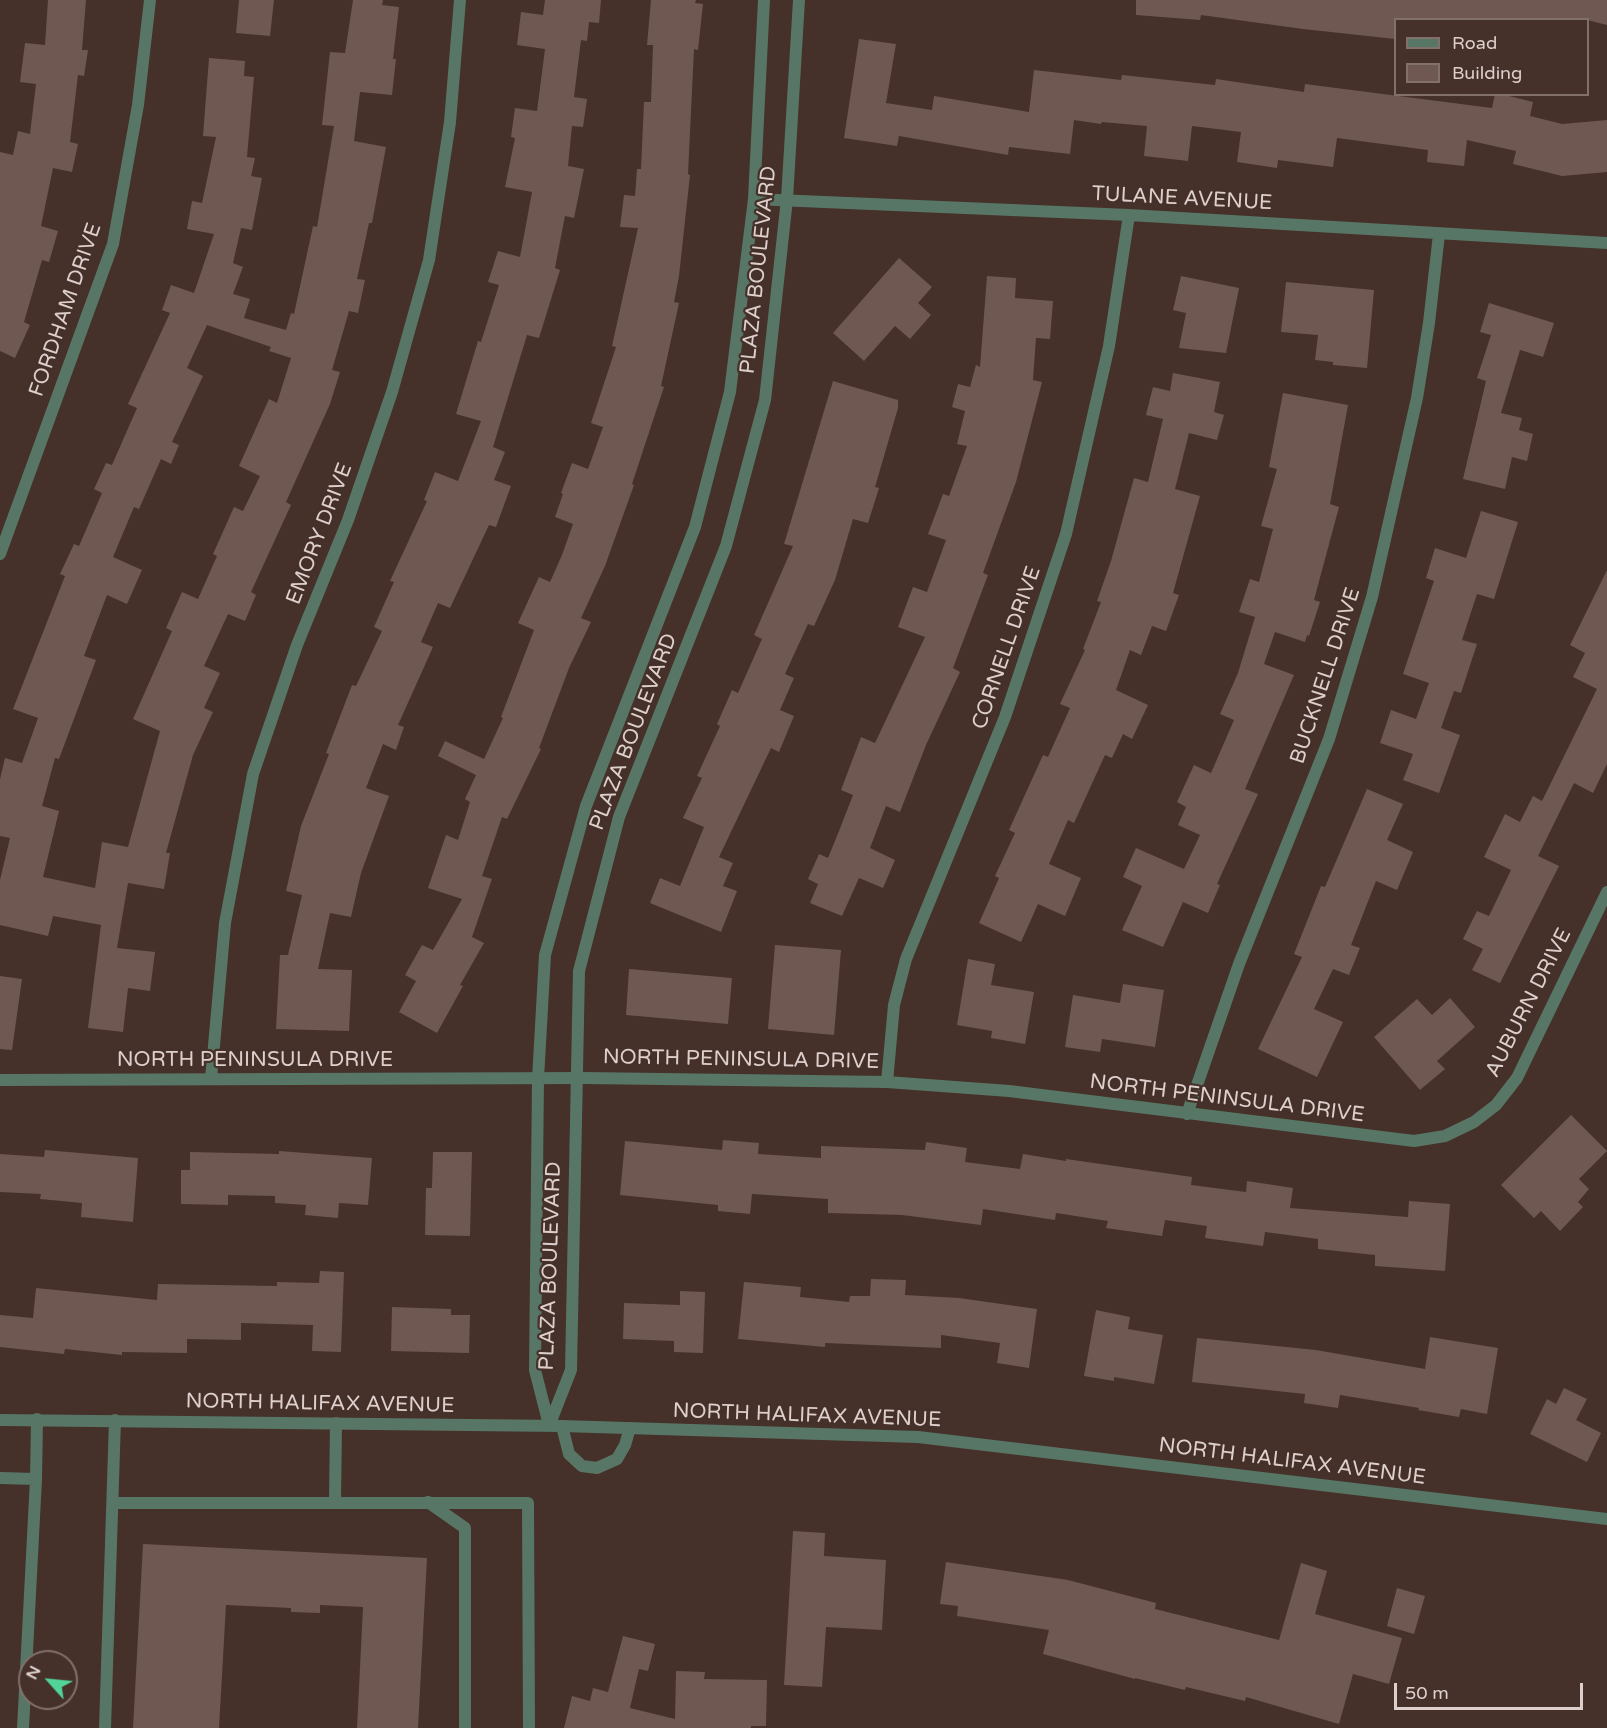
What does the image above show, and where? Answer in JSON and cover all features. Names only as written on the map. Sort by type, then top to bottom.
[{"type":"street","name":"FORDHAM DRIVE","points":[[0,554],[113,244],[138,105],[150,0]]},
{"type":"street","name":"EMORY DRIVE","points":[[210,1080],[225,923],[253,774],[297,645],[348,520],[388,403],[429,260],[450,122],[460,0]]},
{"type":"street","name":"PLAZA BOULEVARD","points":[[555,1426],[535,1370],[537,1079],[545,956],[586,806],[695,527],[730,392],[754,199],[764,0]]},
{"type":"street","name":"PLAZA BOULEVARD","points":[[555,1426],[571,1370],[579,971],[619,817],[726,546],[765,400],[787,199],[799,0]]},
{"type":"street","name":"TULANE AVENUE","points":[[754,199],[1129,215],[1607,243]]},
{"type":"street","name":"CORNELL DRIVE","points":[[887,1082],[894,1005],[906,959],[1005,717],[1066,534],[1109,346],[1129,215]]},
{"type":"street","name":"BUCKNELL DRIVE","points":[[1187,1113],[1239,964],[1329,739],[1369,608],[1388,533],[1417,398],[1429,323],[1439,234]]},
{"type":"street","name":"AUBURN DRIVE","points":[[1474,1122],[1496,1105],[1517,1078],[1607,892]]},
{"type":"street","name":"NORTH PENINSULA DRIVE","points":[[0,1080],[577,1078],[887,1082],[941,1084],[1009,1091],[1414,1141],[1445,1136],[1474,1122]]},
{"type":"street","points":[[23,1728],[37,1419]]},
{"type":"street","name":"NORTH HALIFAX AVENUE","points":[[0,1420],[555,1426],[918,1437],[1607,1519]]},
{"type":"street","points":[[105,1728],[115,1420]]},
{"type":"street","points":[[334,1502],[336,1423]]},
{"type":"street","points":[[555,1426],[569,1454],[582,1466],[597,1468],[617,1460],[625,1446],[630,1428]]},
{"type":"street","points":[[0,1478],[36,1479]]},
{"type":"street","points":[[427,1502],[465,1528],[465,1728]]},
{"type":"street","points":[[114,1503],[528,1503],[529,1728]]},
{"type":"building","points":[[48,0],[86,0],[82,50],[88,50],[84,76],[78,75],[70,142],[78,144],[72,172],[53,168],[41,226],[58,231],[49,262],[42,260],[24,322],[30,325],[15,358],[0,351],[0,152],[13,155],[18,131],[30,134],[36,84],[20,82],[25,43],[45,45]]},
{"type":"building","points":[[239,0],[274,0],[270,36],[236,33]]},
{"type":"building","points":[[353,0],[383,0],[382,5],[399,7],[393,59],[396,59],[392,95],[360,92],[354,141],[386,147],[372,223],[369,223],[357,279],[365,280],[358,313],[349,311],[332,370],[340,372],[330,404],[286,502],[291,505],[251,592],[256,595],[245,621],[228,614],[204,666],[220,673],[204,708],[213,712],[193,755],[166,853],[170,853],[164,889],[128,883],[117,948],[155,952],[150,991],[128,988],[123,1032],[88,1028],[101,925],[53,916],[48,936],[0,925],[0,880],[10,838],[0,836],[0,779],[5,758],[22,763],[38,718],[13,709],[65,576],[60,574],[74,544],[79,546],[102,493],[94,489],[106,463],[112,465],[137,408],[128,404],[170,313],[162,310],[171,285],[194,293],[214,234],[187,229],[192,201],[202,203],[216,137],[203,136],[209,58],[245,61],[244,76],[254,77],[247,157],[255,158],[251,176],[262,178],[252,230],[241,228],[233,263],[243,267],[233,294],[250,299],[244,318],[286,330],[291,313],[294,314],[313,226],[317,227],[334,126],[322,125],[330,52],[345,53]],"holes":[[[207,325],[271,347],[269,351],[291,358],[277,403],[269,399],[239,466],[260,476],[243,511],[234,507],[213,554],[217,556],[198,599],[182,592],[166,628],[172,631],[133,719],[160,731],[128,847],[102,842],[95,888],[43,877],[59,811],[42,806],[55,758],[59,759],[96,660],[84,656],[107,595],[127,604],[142,570],[113,557],[134,507],[139,509],[161,459],[171,464],[179,445],[172,442],[203,376],[187,368]]]},
{"type":"building","points":[[545,0],[601,0],[599,23],[589,22],[587,41],[581,40],[574,97],[587,99],[583,127],[572,126],[568,166],[584,169],[574,218],[565,216],[555,268],[560,270],[539,338],[527,335],[493,447],[505,452],[494,480],[511,486],[496,527],[489,525],[450,608],[438,603],[421,642],[433,647],[398,725],[404,727],[396,750],[383,744],[366,788],[389,796],[361,873],[351,917],[330,913],[318,969],[352,970],[349,1031],[276,1029],[280,955],[288,955],[302,895],[286,891],[301,826],[329,754],[326,753],[352,685],[356,686],[382,631],[374,627],[394,582],[390,581],[427,501],[424,500],[435,472],[458,481],[481,421],[456,414],[478,341],[481,342],[499,285],[488,282],[498,251],[520,257],[532,192],[505,187],[515,138],[511,137],[515,108],[537,111],[545,49],[517,45],[521,12],[543,15]]},
{"type":"building","points":[[651,0],[696,0],[695,3],[703,4],[698,50],[694,49],[688,174],[690,175],[674,302],[679,303],[661,386],[664,387],[632,484],[634,485],[605,566],[581,618],[591,622],[569,668],[539,748],[541,749],[507,819],[502,817],[482,876],[492,879],[472,937],[484,943],[460,985],[463,986],[437,1033],[399,1012],[416,981],[405,975],[422,945],[433,950],[462,899],[428,888],[446,835],[458,840],[470,802],[465,799],[476,775],[438,756],[445,741],[484,759],[503,718],[501,717],[534,630],[518,623],[539,577],[550,582],[573,524],[555,517],[563,494],[561,493],[572,463],[588,469],[603,427],[591,423],[616,347],[612,346],[638,228],[620,227],[624,195],[635,196],[637,169],[641,169],[644,102],[651,102],[653,45],[647,45]]},
{"type":"building","points":[[1136,0],[1607,0],[1607,25],[1589,20],[1589,18],[1394,18],[1394,39],[1201,15],[1200,20],[1136,15]]},
{"type":"building","points":[[859,39],[896,44],[886,103],[932,110],[934,96],[1029,112],[1034,70],[1121,80],[1122,75],[1215,85],[1216,79],[1304,92],[1305,84],[1492,108],[1495,96],[1509,96],[1533,102],[1530,116],[1562,124],[1607,120],[1607,172],[1562,176],[1513,164],[1516,151],[1467,140],[1464,166],[1427,162],[1428,150],[1337,138],[1333,167],[1278,160],[1277,168],[1237,162],[1241,132],[1192,126],[1188,161],[1144,156],[1147,126],[1074,120],[1070,154],[1009,147],[1008,155],[899,136],[897,146],[844,138]]},
{"type":"building","points":[[899,258],[932,287],[918,303],[931,315],[910,339],[895,326],[864,361],[833,333]]},
{"type":"building","points":[[987,276],[1016,278],[1015,298],[1053,301],[1050,339],[1036,338],[1033,380],[1042,382],[1016,482],[983,573],[988,575],[953,668],[960,672],[926,745],[900,812],[886,806],[870,848],[895,860],[883,888],[859,878],[842,916],[810,903],[818,884],[808,879],[819,854],[828,858],[853,795],[841,790],[861,737],[875,743],[925,637],[898,627],[913,587],[927,592],[946,540],[928,534],[943,494],[949,496],[967,446],[957,444],[965,411],[952,407],[958,384],[970,387],[976,365],[980,367]]},
{"type":"building","points":[[1181,276],[1239,288],[1226,353],[1179,348],[1186,313],[1173,310]]},
{"type":"building","points":[[1286,282],[1374,290],[1367,368],[1333,365],[1333,362],[1315,360],[1318,335],[1281,332]]},
{"type":"building","points":[[1489,303],[1554,323],[1543,357],[1520,350],[1501,413],[1522,418],[1519,430],[1533,434],[1527,461],[1512,457],[1505,489],[1463,479],[1486,381],[1477,378],[1491,335],[1480,332]]},
{"type":"building","points":[[1173,373],[1220,382],[1214,412],[1224,415],[1217,440],[1189,433],[1175,489],[1200,496],[1173,593],[1179,595],[1166,631],[1152,626],[1141,655],[1130,650],[1116,690],[1148,705],[1132,739],[1123,734],[1112,758],[1105,755],[1074,823],[1068,820],[1049,864],[1081,878],[1065,916],[1038,904],[1021,942],[979,923],[999,878],[995,876],[1015,833],[1009,830],[1043,755],[1048,757],[1070,708],[1060,704],[1085,650],[1083,649],[1101,602],[1097,601],[1111,561],[1134,478],[1148,482],[1163,419],[1146,415],[1153,387],[1170,391]]},
{"type":"building","points":[[833,381],[898,400],[898,408],[875,487],[879,488],[868,523],[853,519],[835,580],[814,626],[808,624],[785,674],[794,678],[780,710],[794,716],[779,752],[771,748],[719,857],[733,863],[723,886],[737,891],[721,932],[650,903],[660,878],[680,886],[704,827],[683,818],[702,778],[697,776],[720,726],[717,724],[732,690],[738,693],[762,639],[754,635],[793,546],[784,544]]},
{"type":"building","points":[[1283,393],[1348,405],[1330,504],[1339,507],[1314,600],[1320,602],[1305,642],[1275,632],[1264,664],[1294,675],[1245,789],[1258,794],[1217,884],[1220,885],[1208,913],[1183,902],[1163,947],[1122,930],[1142,886],[1123,877],[1136,848],[1184,869],[1200,835],[1178,825],[1186,807],[1177,802],[1194,765],[1211,773],[1234,720],[1220,714],[1238,673],[1255,617],[1239,612],[1250,579],[1259,582],[1273,529],[1261,526],[1277,469],[1269,467]]},
{"type":"building","points":[[1481,511],[1518,522],[1494,599],[1477,594],[1462,640],[1477,644],[1461,693],[1454,691],[1441,728],[1460,735],[1439,793],[1403,780],[1413,754],[1380,743],[1391,710],[1416,719],[1429,683],[1403,674],[1434,581],[1426,578],[1435,548],[1466,558]]},
{"type":"building","points":[[1607,570],[1607,764],[1593,793],[1574,783],[1538,856],[1559,866],[1500,983],[1472,970],[1483,949],[1463,939],[1477,911],[1489,916],[1511,870],[1484,857],[1505,814],[1520,822],[1533,796],[1542,801],[1597,689],[1573,677],[1585,653],[1570,645]]},
{"type":"building","points":[[1367,789],[1403,804],[1387,840],[1413,852],[1397,890],[1376,881],[1351,945],[1360,948],[1349,975],[1333,969],[1314,1009],[1343,1022],[1317,1077],[1258,1049],[1302,957],[1294,954],[1321,886],[1325,887]]},
{"type":"building","points":[[775,945],[841,950],[834,1035],[768,1029]]},
{"type":"building","points":[[968,959],[995,964],[991,985],[1034,992],[1025,1044],[991,1038],[992,1031],[957,1025]]},
{"type":"building","points":[[629,969],[732,978],[728,1024],[626,1015]]},
{"type":"building","points":[[0,976],[22,979],[12,1050],[0,1049]]},
{"type":"building","points":[[1123,984],[1164,990],[1155,1047],[1102,1039],[1100,1052],[1065,1047],[1073,995],[1120,1003]]},
{"type":"building","points":[[1450,998],[1475,1027],[1437,1061],[1445,1069],[1420,1090],[1374,1037],[1417,999],[1432,1015]]},
{"type":"building","points":[[1571,1115],[1607,1151],[1579,1179],[1589,1189],[1578,1202],[1583,1207],[1560,1231],[1541,1211],[1534,1218],[1501,1185]]},
{"type":"building","points":[[723,1140],[759,1143],[758,1154],[821,1158],[821,1146],[925,1150],[926,1142],[967,1148],[965,1162],[1020,1169],[1023,1154],[1192,1177],[1191,1185],[1246,1192],[1247,1181],[1293,1188],[1290,1208],[1408,1217],[1409,1201],[1450,1204],[1445,1271],[1375,1266],[1375,1255],[1318,1249],[1318,1239],[1265,1232],[1263,1246],[1205,1238],[1207,1226],[1165,1220],[1162,1236],[1106,1228],[1108,1221],[1056,1213],[1055,1220],[983,1209],[981,1225],[902,1215],[828,1213],[828,1199],[752,1194],[750,1214],[718,1211],[718,1205],[620,1195],[625,1141],[722,1150]]},
{"type":"building","points":[[45,1150],[138,1158],[133,1222],[81,1217],[82,1203],[40,1199],[41,1194],[0,1192],[0,1154],[44,1157]]},
{"type":"building","points":[[279,1151],[372,1158],[368,1205],[339,1203],[338,1218],[305,1215],[306,1205],[275,1203],[275,1196],[228,1195],[228,1205],[181,1204],[181,1170],[190,1170],[190,1152],[279,1154]]},
{"type":"building","points":[[433,1152],[472,1152],[470,1236],[425,1235],[426,1188],[432,1188]]},
{"type":"building","points":[[320,1271],[344,1272],[341,1352],[312,1351],[313,1325],[241,1323],[241,1340],[187,1339],[187,1353],[122,1352],[122,1355],[65,1349],[64,1354],[0,1347],[0,1315],[33,1318],[36,1288],[157,1300],[158,1284],[277,1286],[277,1282],[319,1283]]},
{"type":"building","points":[[871,1279],[906,1280],[905,1295],[959,1298],[1037,1309],[1029,1368],[997,1363],[1000,1343],[941,1335],[941,1348],[825,1343],[825,1347],[738,1339],[744,1282],[801,1287],[800,1297],[849,1302],[850,1296],[870,1296]]},
{"type":"building","points":[[680,1291],[705,1292],[703,1353],[674,1352],[674,1341],[623,1339],[624,1303],[680,1305]]},
{"type":"building","points":[[392,1307],[451,1309],[451,1315],[470,1315],[469,1353],[391,1351]]},
{"type":"building","points":[[1096,1310],[1130,1317],[1128,1329],[1163,1335],[1154,1384],[1114,1377],[1114,1381],[1084,1376]]},
{"type":"building","points":[[1430,1337],[1498,1348],[1487,1414],[1461,1409],[1459,1417],[1340,1395],[1338,1408],[1304,1403],[1305,1394],[1192,1382],[1197,1338],[1316,1350],[1425,1369]]},
{"type":"building","points":[[1564,1388],[1587,1399],[1576,1420],[1601,1433],[1587,1462],[1530,1434],[1547,1399],[1556,1404]]},
{"type":"building","points":[[793,1531],[825,1533],[824,1556],[886,1560],[882,1630],[826,1627],[822,1687],[784,1685]]},
{"type":"building","points":[[143,1544],[427,1558],[418,1728],[357,1728],[363,1607],[320,1605],[320,1613],[291,1612],[291,1608],[226,1605],[219,1728],[133,1728]]},
{"type":"building","points":[[946,1562],[1068,1580],[1156,1603],[1155,1609],[1279,1640],[1301,1563],[1327,1571],[1315,1614],[1402,1638],[1389,1684],[1353,1674],[1339,1724],[1246,1697],[1245,1701],[1186,1687],[1185,1690],[1043,1654],[1049,1630],[957,1616],[958,1606],[940,1604]]},
{"type":"building","points":[[1397,1588],[1425,1596],[1414,1634],[1387,1626]]},
{"type":"building","points":[[623,1636],[655,1644],[648,1671],[639,1669],[630,1708],[675,1719],[676,1671],[705,1672],[704,1679],[767,1680],[766,1726],[751,1726],[751,1728],[564,1728],[572,1696],[590,1701],[593,1688],[608,1692]]}]
